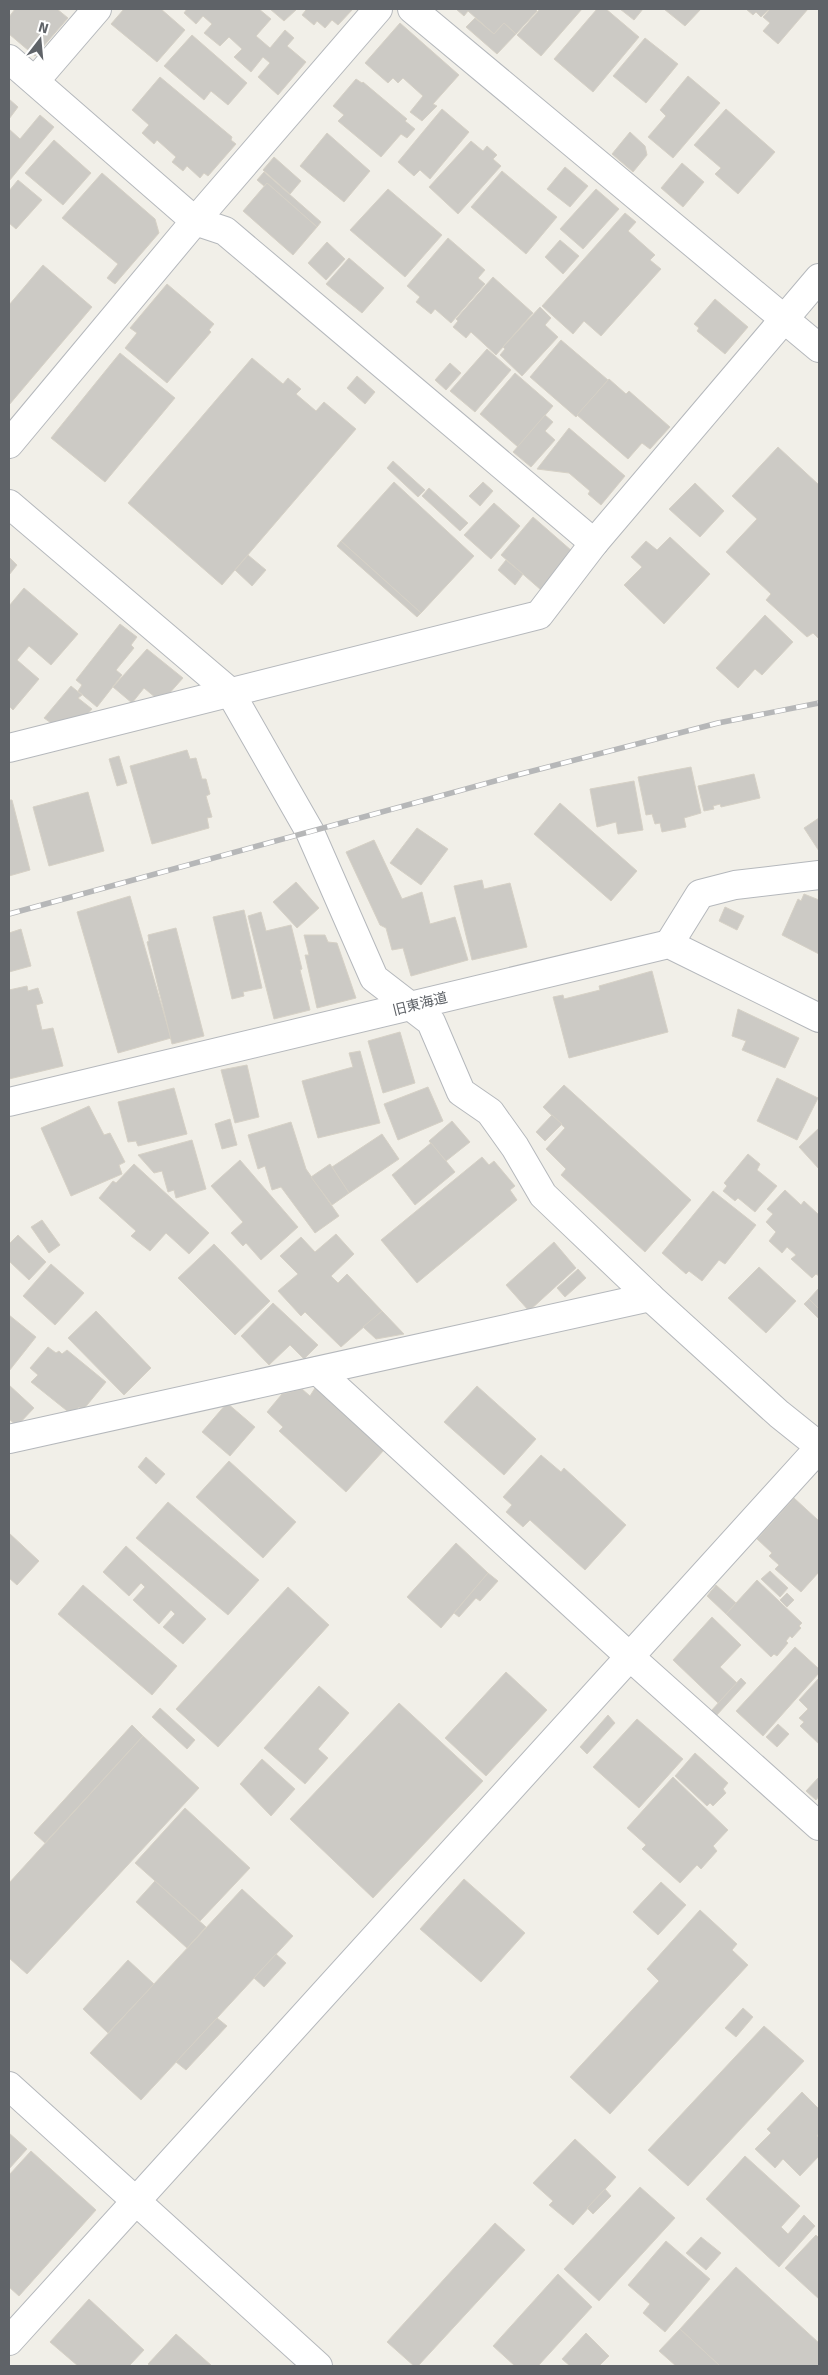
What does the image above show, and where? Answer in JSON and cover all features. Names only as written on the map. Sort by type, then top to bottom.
[{"type":"street","points":[[35,81],[97,9]]},
{"type":"street","points":[[9,444],[195,220],[378,9]]},
{"type":"street","points":[[412,9],[819,348]]},
{"type":"street","points":[[9,59],[195,220],[225,231],[594,543]]},
{"type":"street","points":[[9,748],[539,614],[594,543],[819,278]]},
{"type":"street","points":[[9,504],[230,692],[310,832],[374,978],[409,1007],[431,1022],[461,1092],[490,1112],[515,1147],[543,1195],[650,1297],[779,1414],[819,1447],[9,2341]]},
{"type":"street","points":[[819,875],[735,885],[700,894],[669,944],[819,1018]]},
{"type":"street","name":"旧東海道","points":[[9,1102],[669,944]]},
{"type":"street","points":[[9,1440],[650,1297]]},
{"type":"street","points":[[318,1371],[629,1656],[819,1826]]},
{"type":"street","points":[[9,2086],[318,2366]]},
{"type":"building","points":[[15,9],[57,9],[68,18],[35,56],[9,34],[9,17]]},
{"type":"building","points":[[124,9],[161,9],[185,30],[157,62],[111,24]]},
{"type":"building","points":[[187,9],[259,9],[271,19],[256,36],[270,48],[285,30],[294,38],[287,46],[306,62],[278,95],[258,77],[270,63],[263,57],[251,72],[234,57],[242,49],[229,37],[220,46],[204,33],[212,24],[203,16],[196,24],[184,13]]},
{"type":"building","points":[[270,9],[297,9],[284,21]]},
{"type":"building","points":[[304,9],[353,9],[338,25],[332,20],[325,28],[317,21],[314,25],[302,15],[306,10]]},
{"type":"building","points":[[456,9],[535,9],[537,11],[516,34],[504,23],[494,34],[468,11],[464,16]]},
{"type":"building","points":[[540,9],[582,9],[541,56],[517,35]]},
{"type":"building","points":[[597,9],[606,9],[639,37],[593,92],[554,59]]},
{"type":"building","points":[[620,9],[643,9],[634,20]]},
{"type":"building","points":[[664,9],[701,9],[685,26]]},
{"type":"building","points":[[746,9],[769,9],[761,17],[756,12],[753,15]]},
{"type":"building","points":[[770,9],[808,9],[778,44],[763,31],[770,23],[763,17]]},
{"type":"building","points":[[475,18],[494,34],[504,23],[516,34],[497,54],[466,27]]},
{"type":"building","points":[[400,23],[459,75],[433,104],[437,106],[422,121],[410,112],[423,96],[403,78],[398,83],[393,78],[388,83],[365,63]]},
{"type":"building","points":[[192,35],[247,83],[228,105],[211,91],[204,100],[164,66]]},
{"type":"building","points":[[645,38],[678,64],[646,103],[613,76]]},
{"type":"building","points":[[688,76],[720,103],[673,158],[648,137],[666,116],[660,110]]},
{"type":"building","points":[[160,77],[232,137],[231,140],[236,144],[208,176],[204,173],[200,178],[187,166],[183,171],[172,162],[176,157],[157,140],[154,144],[142,133],[149,125],[132,110]]},
{"type":"building","points":[[356,79],[363,82],[407,119],[405,121],[415,129],[407,138],[401,134],[381,157],[338,121],[344,115],[333,106]]},
{"type":"building","points":[[9,99],[18,107],[9,119]]},
{"type":"building","points":[[442,109],[469,132],[430,179],[420,170],[414,176],[398,162]]},
{"type":"building","points":[[726,109],[775,152],[738,194],[715,174],[721,168],[694,145]]},
{"type":"building","points":[[40,115],[54,127],[9,181],[9,129],[20,139]]},
{"type":"building","points":[[630,132],[645,146],[647,155],[633,172],[612,154]]},
{"type":"building","points":[[327,133],[370,171],[344,202],[300,166]]},
{"type":"building","points":[[54,140],[91,173],[63,205],[25,173]]},
{"type":"building","points":[[471,141],[483,151],[487,146],[497,155],[493,159],[501,166],[458,214],[429,187]]},
{"type":"building","points":[[274,157],[301,181],[290,194],[263,170]]},
{"type":"building","points":[[682,163],[704,182],[683,207],[661,188]]},
{"type":"building","points":[[565,167],[588,186],[570,207],[547,189]]},
{"type":"building","points":[[502,171],[557,217],[526,254],[471,207]]},
{"type":"building","points":[[264,172],[321,222],[317,227],[267,183],[264,186],[257,180]]},
{"type":"building","points":[[102,173],[155,219],[159,233],[115,284],[107,278],[118,264],[62,218]]},
{"type":"building","points":[[18,180],[42,200],[16,229],[9,223],[9,191]]},
{"type":"building","points":[[267,183],[317,227],[293,255],[243,211]]},
{"type":"building","points":[[388,189],[442,235],[405,277],[350,230]]},
{"type":"building","points":[[596,189],[619,209],[583,249],[560,229]]},
{"type":"building","points":[[625,213],[636,222],[628,231],[655,255],[650,260],[661,269],[601,336],[584,321],[573,334],[542,306]]},
{"type":"building","points":[[448,238],[485,270],[478,278],[485,284],[451,323],[435,309],[431,314],[416,302],[420,297],[407,286]]},
{"type":"building","points":[[560,240],[579,256],[563,274],[545,257]]},
{"type":"building","points":[[327,242],[345,259],[326,280],[308,263]]},
{"type":"building","points":[[349,258],[384,288],[362,313],[326,284]]},
{"type":"building","points":[[43,265],[92,307],[9,405],[9,305]]},
{"type":"building","points":[[493,277],[533,313],[496,355],[471,332],[466,338],[453,327],[458,321],[456,319]]},
{"type":"building","points":[[167,284],[214,324],[209,330],[211,332],[167,383],[125,348],[137,333],[130,328]]},
{"type":"building","points":[[715,299],[748,327],[725,354],[697,331],[699,328],[694,324]]},
{"type":"building","points":[[540,307],[551,318],[545,325],[558,337],[522,376],[500,355],[505,349],[503,347]]},
{"type":"building","points":[[561,340],[608,380],[576,417],[530,377]]},
{"type":"building","points":[[487,349],[511,370],[475,412],[450,391]]},
{"type":"building","points":[[120,353],[175,398],[105,482],[51,438]]},
{"type":"building","points":[[252,358],[283,384],[288,378],[301,389],[296,394],[316,411],[324,402],[356,429],[222,585],[128,503]]},
{"type":"building","points":[[450,363],[461,373],[446,390],[435,380]]},
{"type":"building","points":[[515,373],[553,406],[518,447],[480,414]]},
{"type":"building","points":[[357,376],[375,392],[365,404],[347,388]]},
{"type":"building","points":[[609,379],[626,394],[629,391],[670,427],[650,449],[642,443],[628,459],[577,415]]},
{"type":"building","points":[[545,415],[553,422],[545,431],[555,440],[531,467],[513,452]]},
{"type":"building","points":[[569,428],[625,476],[601,505],[588,494],[590,491],[569,473],[537,469]]},
{"type":"building","points":[[778,447],[819,485],[819,639],[813,633],[807,637],[766,600],[771,594],[726,552],[757,519],[732,496]]},
{"type":"building","points":[[393,461],[425,490],[418,497],[387,468]]},
{"type":"building","points":[[394,482],[474,556],[421,613],[341,541]]},
{"type":"building","points":[[483,482],[493,491],[480,506],[469,496]]},
{"type":"building","points":[[695,483],[724,511],[700,537],[669,509]]},
{"type":"building","points":[[429,488],[468,523],[460,531],[422,496]]},
{"type":"building","points":[[494,503],[520,526],[491,559],[464,535]]},
{"type":"building","points":[[533,517],[572,551],[541,590],[501,555]]},
{"type":"building","points":[[670,537],[710,574],[664,624],[624,585],[642,567],[631,557],[646,541],[657,550]]},
{"type":"building","points":[[341,541],[421,613],[417,617],[337,546]]},
{"type":"building","points":[[248,555],[266,570],[252,586],[235,570]]},
{"type":"building","points":[[9,557],[17,565],[9,575]]},
{"type":"building","points":[[506,560],[523,574],[515,585],[498,570]]},
{"type":"building","points":[[24,588],[78,634],[51,665],[29,646],[17,660],[39,679],[13,710],[9,706],[9,606]]},
{"type":"building","points":[[765,615],[793,642],[762,675],[755,669],[738,688],[716,668]]},
{"type":"building","points":[[120,624],[137,637],[131,645],[134,648],[116,670],[122,675],[97,707],[78,691],[82,685],[76,680]]},
{"type":"building","points":[[147,649],[183,678],[167,696],[156,698],[144,688],[132,703],[113,687]]},
{"type":"building","points":[[71,686],[82,695],[78,698],[92,709],[84,718],[81,716],[78,719],[54,725],[44,718]]},
{"type":"building","points":[[187,750],[190,759],[196,758],[202,779],[206,779],[210,794],[206,796],[212,817],[207,818],[209,828],[152,844],[130,766]]},
{"type":"building","points":[[119,756],[127,783],[117,786],[109,759]]},
{"type":"building","points":[[691,767],[701,813],[684,818],[686,827],[662,832],[660,823],[655,824],[652,814],[646,815],[638,777]]},
{"type":"building","points":[[754,774],[760,798],[721,807],[720,804],[713,806],[714,809],[704,811],[698,786]]},
{"type":"building","points":[[634,781],[643,830],[618,834],[616,822],[597,827],[590,789]]},
{"type":"building","points":[[88,792],[104,851],[49,866],[33,807]]},
{"type":"building","points":[[9,800],[12,800],[30,870],[9,876]]},
{"type":"building","points":[[560,803],[637,871],[611,901],[534,834]]},
{"type":"building","points":[[819,818],[819,851],[804,828]]},
{"type":"building","points":[[417,828],[448,849],[421,885],[390,863]]},
{"type":"building","points":[[374,840],[402,899],[422,892],[430,924],[455,917],[468,960],[411,976],[403,948],[392,950],[386,928],[380,925],[346,852]]},
{"type":"building","points":[[482,880],[484,889],[510,883],[527,947],[472,960],[454,886]]},
{"type":"building","points":[[296,882],[319,908],[297,928],[273,902]]},
{"type":"building","points":[[804,894],[819,900],[819,954],[782,935],[798,899],[801,901]]},
{"type":"building","points":[[130,896],[171,1038],[118,1053],[77,912]]},
{"type":"building","points":[[725,907],[744,916],[737,930],[719,921]]},
{"type":"building","points":[[244,910],[262,988],[243,992],[244,996],[232,999],[213,917]]},
{"type":"building","points":[[261,912],[266,931],[291,925],[310,1010],[274,1019],[248,916]]},
{"type":"building","points":[[176,928],[204,1036],[172,1044],[147,942],[149,941],[148,935]]},
{"type":"building","points":[[21,929],[31,966],[9,972],[9,933]]},
{"type":"building","points":[[304,935],[325,935],[328,942],[337,943],[356,998],[317,1008],[305,955],[309,955]]},
{"type":"building","points":[[652,971],[668,1032],[569,1058],[553,997],[563,995],[564,999],[600,990],[599,986]]},
{"type":"building","points":[[27,986],[28,991],[38,988],[43,1003],[36,1005],[42,1030],[53,1028],[63,1066],[9,1079],[9,990]]},
{"type":"building","points":[[738,1009],[799,1038],[785,1068],[742,1050],[746,1041],[732,1036]]},
{"type":"building","points":[[400,1032],[415,1083],[383,1093],[368,1041]]},
{"type":"building","points":[[360,1051],[380,1123],[318,1138],[302,1081],[353,1067],[349,1053]]},
{"type":"building","points":[[247,1065],[259,1117],[235,1123],[221,1070]]},
{"type":"building","points":[[777,1078],[818,1098],[797,1140],[757,1121]]},
{"type":"building","points":[[564,1085],[691,1200],[645,1252],[561,1175],[566,1169],[546,1149],[565,1128],[543,1107]]},
{"type":"building","points":[[428,1087],[443,1121],[398,1140],[384,1104]]},
{"type":"building","points":[[174,1088],[187,1134],[138,1146],[136,1141],[128,1142],[118,1102]]},
{"type":"building","points":[[89,1106],[104,1135],[110,1133],[125,1162],[119,1165],[122,1174],[71,1196],[41,1128]]},
{"type":"building","points":[[552,1115],[562,1124],[545,1141],[536,1132]]},
{"type":"building","points":[[230,1119],[237,1145],[222,1149],[215,1124]]},
{"type":"building","points":[[452,1121],[470,1142],[446,1161],[429,1141]]},
{"type":"building","points":[[291,1122],[306,1169],[339,1216],[315,1233],[281,1187],[272,1190],[265,1166],[258,1169],[248,1135]]},
{"type":"building","points":[[819,1128],[819,1169],[799,1147]]},
{"type":"building","points":[[382,1134],[399,1159],[349,1193],[332,1167]]},
{"type":"building","points":[[192,1140],[206,1189],[176,1198],[174,1190],[168,1192],[162,1171],[154,1173],[138,1155]]},
{"type":"building","points":[[431,1143],[455,1172],[415,1205],[392,1175]]},
{"type":"building","points":[[748,1154],[760,1164],[757,1170],[777,1186],[755,1212],[738,1198],[735,1201],[723,1191],[727,1186],[724,1183]]},
{"type":"building","points":[[482,1157],[489,1165],[494,1161],[515,1186],[510,1190],[517,1200],[417,1283],[381,1240]]},
{"type":"building","points":[[240,1160],[298,1227],[261,1260],[246,1243],[243,1246],[231,1233],[243,1222],[211,1186]]},
{"type":"building","points":[[134,1164],[209,1233],[189,1254],[166,1233],[150,1251],[131,1236],[136,1231],[99,1198],[113,1181],[116,1183]]},
{"type":"building","points":[[330,1164],[349,1193],[332,1205],[311,1177]]},
{"type":"building","points":[[785,1190],[801,1205],[804,1201],[819,1215],[819,1276],[816,1274],[812,1278],[791,1259],[796,1255],[787,1247],[782,1253],[769,1241],[776,1232],[766,1222],[773,1214],[767,1209]]},
{"type":"building","points":[[713,1191],[756,1225],[725,1264],[719,1260],[702,1281],[689,1271],[686,1274],[662,1253]]},
{"type":"building","points":[[42,1220],[60,1245],[49,1253],[31,1227]]},
{"type":"building","points":[[336,1234],[354,1254],[331,1276],[338,1283],[347,1274],[382,1311],[341,1347],[305,1312],[301,1316],[278,1291],[298,1274],[280,1256],[301,1237],[315,1252]]},
{"type":"building","points":[[18,1235],[46,1262],[29,1280],[9,1261],[9,1244]]},
{"type":"building","points":[[554,1242],[576,1268],[529,1311],[506,1285]]},
{"type":"building","points":[[214,1244],[270,1301],[235,1335],[178,1278]]},
{"type":"building","points":[[51,1264],[84,1293],[55,1325],[23,1296]]},
{"type":"building","points":[[759,1267],[796,1301],[766,1333],[728,1298]]},
{"type":"building","points":[[578,1269],[586,1278],[565,1297],[557,1288]]},
{"type":"building","points":[[819,1288],[819,1309],[809,1299]]},
{"type":"building","points":[[809,1299],[819,1309],[819,1319],[804,1304]]},
{"type":"building","points":[[273,1303],[318,1345],[304,1359],[290,1345],[269,1365],[241,1336]]},
{"type":"building","points":[[96,1311],[151,1368],[124,1395],[68,1338]]},
{"type":"building","points":[[382,1311],[404,1334],[376,1339],[363,1327]]},
{"type":"building","points":[[9,1315],[36,1337],[9,1371]]},
{"type":"building","points":[[48,1347],[56,1353],[59,1351],[62,1354],[67,1350],[106,1382],[83,1410],[79,1407],[71,1414],[31,1382],[38,1375],[30,1368]]},
{"type":"building","points":[[9,1385],[34,1408],[17,1426],[9,1419]]},
{"type":"building","points":[[477,1386],[536,1439],[504,1475],[444,1422]]},
{"type":"building","points":[[315,1388],[384,1450],[346,1492],[279,1431],[283,1427],[267,1412],[282,1394],[302,1389],[310,1396]]},
{"type":"building","points":[[227,1403],[255,1427],[230,1456],[202,1432]]},
{"type":"building","points":[[541,1455],[561,1472],[564,1468],[626,1525],[585,1570],[530,1520],[523,1527],[506,1512],[512,1505],[503,1497]]},
{"type":"building","points":[[146,1457],[165,1474],[156,1484],[138,1467]]},
{"type":"building","points":[[229,1461],[296,1522],[263,1558],[196,1497]]},
{"type":"building","points":[[794,1498],[819,1521],[819,1572],[801,1592],[775,1569],[779,1565],[769,1556],[772,1553],[757,1539]]},
{"type":"building","points":[[168,1502],[259,1580],[228,1615],[136,1538]]},
{"type":"building","points":[[9,1533],[39,1561],[17,1585],[9,1578]]},
{"type":"building","points":[[456,1543],[488,1573],[441,1628],[407,1597]]},
{"type":"building","points":[[126,1546],[206,1619],[183,1644],[163,1627],[175,1614],[171,1610],[159,1624],[133,1600],[145,1587],[141,1583],[129,1596],[103,1572]]},
{"type":"building","points":[[770,1571],[788,1588],[780,1597],[761,1579]]},
{"type":"building","points":[[488,1573],[498,1581],[480,1601],[476,1598],[459,1617],[454,1613]]},
{"type":"building","points":[[757,1580],[802,1623],[799,1626],[801,1628],[792,1638],[790,1636],[786,1641],[788,1643],[777,1656],[774,1654],[771,1657],[726,1614]]},
{"type":"building","points":[[83,1585],[177,1666],[152,1695],[58,1614]]},
{"type":"building","points":[[716,1585],[736,1603],[726,1614],[707,1596]]},
{"type":"building","points":[[288,1587],[329,1625],[218,1747],[176,1709]]},
{"type":"building","points":[[787,1593],[794,1600],[787,1607],[780,1600]]},
{"type":"building","points":[[712,1617],[741,1645],[720,1667],[737,1683],[718,1703],[673,1660]]},
{"type":"building","points":[[795,1647],[819,1669],[819,1673],[763,1736],[736,1711]]},
{"type":"building","points":[[506,1672],[547,1710],[486,1776],[445,1738]]},
{"type":"building","points":[[741,1678],[746,1683],[716,1716],[711,1711]]},
{"type":"building","points":[[819,1678],[819,1744],[800,1726],[804,1722],[799,1718],[808,1709],[799,1700]]},
{"type":"building","points":[[319,1686],[349,1713],[318,1749],[328,1758],[305,1784],[264,1748]]},
{"type":"building","points":[[399,1703],[483,1781],[373,1898],[290,1819]]},
{"type":"building","points":[[160,1708],[195,1740],[187,1749],[152,1717]]},
{"type":"building","points":[[608,1715],[615,1723],[587,1754],[580,1747]]},
{"type":"building","points":[[637,1719],[683,1759],[639,1808],[593,1767]]},
{"type":"building","points":[[778,1724],[789,1734],[777,1747],[766,1737]]},
{"type":"building","points":[[132,1725],[143,1736],[45,1843],[34,1833]]},
{"type":"building","points":[[143,1736],[199,1788],[27,1974],[9,1958],[9,1883]]},
{"type":"building","points":[[695,1753],[728,1783],[723,1789],[726,1793],[713,1806],[710,1803],[707,1806],[675,1776]]},
{"type":"building","points":[[262,1759],[295,1789],[271,1816],[240,1784]]},
{"type":"building","points":[[673,1777],[728,1830],[713,1846],[717,1851],[701,1869],[697,1865],[680,1883],[642,1849],[646,1845],[627,1828]]},
{"type":"building","points":[[819,1777],[819,1796],[816,1800],[806,1791]]},
{"type":"building","points":[[185,1808],[250,1868],[200,1921],[135,1863]]},
{"type":"building","points":[[464,1879],[525,1933],[481,1982],[420,1929]]},
{"type":"building","points":[[155,1881],[206,1927],[187,1948],[136,1902]]},
{"type":"building","points":[[661,1882],[686,1905],[658,1935],[633,1912]]},
{"type":"building","points":[[242,1889],[293,1936],[141,2100],[90,2053]]},
{"type":"building","points":[[700,1910],[737,1944],[732,1950],[748,1965],[610,2114],[570,2077],[659,1981],[647,1969]]},
{"type":"building","points":[[276,1954],[286,1963],[264,1987],[254,1978]]},
{"type":"building","points":[[128,1960],[154,1984],[108,2033],[83,2009]]},
{"type":"building","points":[[743,2008],[753,2017],[736,2037],[725,2028]]},
{"type":"building","points":[[217,2018],[227,2026],[186,2070],[176,2062]]},
{"type":"building","points":[[764,2026],[804,2061],[688,2186],[648,2150]]},
{"type":"building","points":[[802,2092],[819,2109],[819,2133],[817,2136],[819,2138],[819,2156],[800,2176],[783,2159],[775,2168],[755,2149],[771,2133],[767,2129]]},
{"type":"building","points":[[9,2133],[27,2149],[9,2169]]},
{"type":"building","points":[[575,2139],[616,2177],[573,2225],[549,2205],[553,2201],[533,2183]]},
{"type":"building","points":[[31,2151],[96,2210],[19,2296],[9,2287],[9,2175]]},
{"type":"building","points":[[745,2156],[800,2206],[781,2227],[788,2234],[804,2215],[815,2226],[779,2267],[706,2199]]},
{"type":"building","points":[[640,2187],[675,2218],[599,2301],[564,2269]]},
{"type":"building","points":[[605,2189],[611,2196],[593,2214],[587,2208]]},
{"type":"building","points":[[495,2223],[525,2250],[418,2366],[414,2366],[387,2342]]},
{"type":"building","points":[[816,2235],[819,2238],[819,2299],[785,2268]]},
{"type":"building","points":[[701,2237],[721,2253],[706,2270],[686,2253]]},
{"type":"building","points":[[666,2241],[710,2279],[665,2332],[643,2313],[650,2304],[628,2285]]},
{"type":"building","points":[[736,2267],[819,2343],[819,2366],[720,2366],[680,2329]]},
{"type":"building","points":[[558,2274],[592,2307],[538,2366],[515,2366],[493,2346]]},
{"type":"building","points":[[89,2299],[144,2350],[129,2366],[78,2366],[50,2342]]},
{"type":"building","points":[[680,2329],[720,2366],[676,2366],[659,2351]]},
{"type":"building","points":[[586,2333],[609,2356],[599,2366],[570,2366],[562,2359]]},
{"type":"building","points":[[176,2334],[212,2366],[151,2366],[148,2364]]},
{"type":"railway","points":[[9,914],[517,775],[718,723],[819,703]]}]
